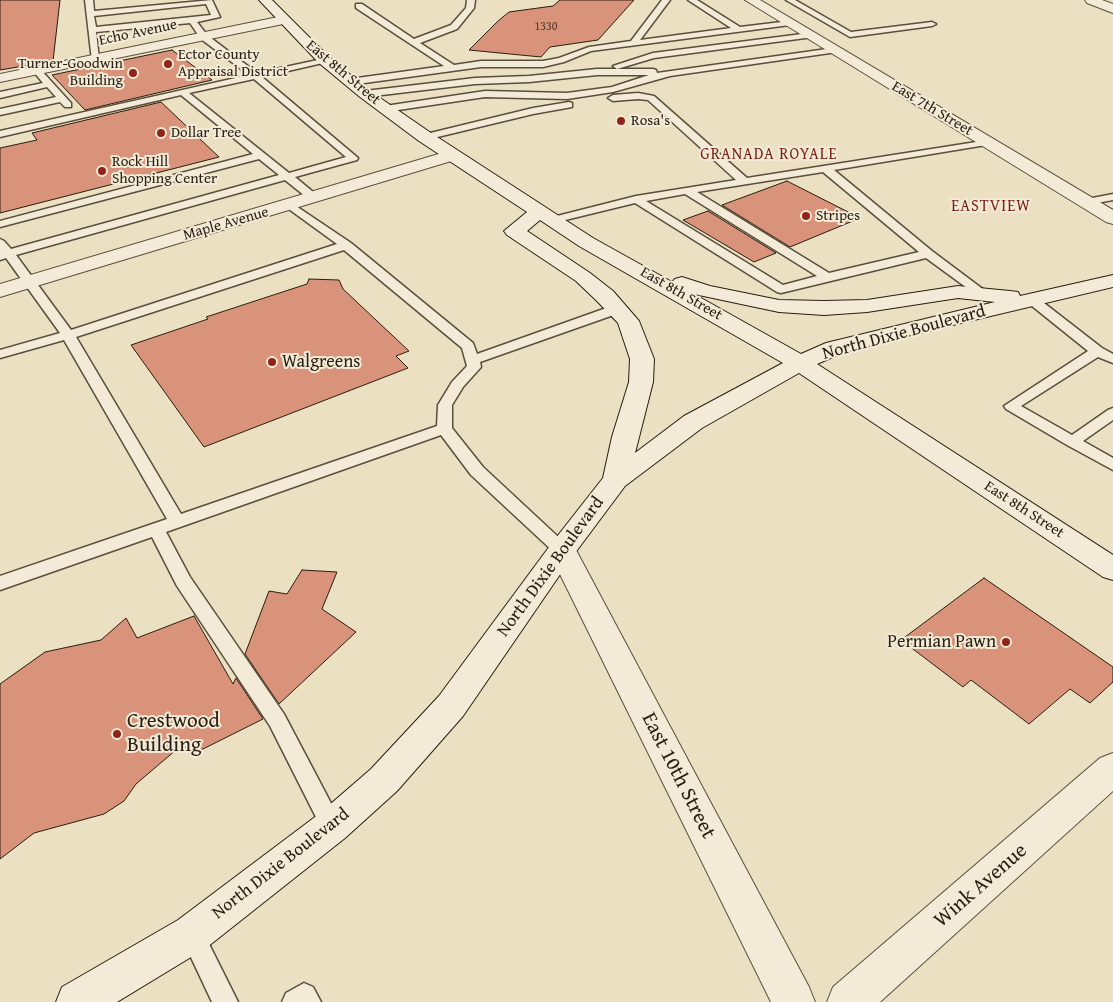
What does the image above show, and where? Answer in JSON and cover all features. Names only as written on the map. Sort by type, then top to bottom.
[{"type":"main road","name":"East 8th Street","points":[[265,0],[324,60],[365,94],[425,137],[586,242],[800,363],[1113,569]]},
{"type":"main road","name":"East 7th Street","points":[[752,0],[1113,218]]},
{"type":"main road","points":[[1091,0],[1113,9]]},
{"type":"main road","name":"Echo Avenue","points":[[0,78],[284,20]]},
{"type":"main road","name":"Maple Avenue","points":[[0,291],[452,155]]},
{"type":"main road","points":[[546,215],[514,231],[582,277],[605,296],[628,322],[642,359],[641,382],[625,437],[616,480]]},
{"type":"main road","points":[[624,262],[705,291],[779,306],[824,308],[867,306],[958,292],[1031,299]]},
{"type":"main road","name":"North Dixie Boulevard","points":[[77,1002],[192,934],[332,826],[384,780],[450,706],[562,550],[616,480],[693,422],[800,363],[834,348],[893,332],[1113,280]]},
{"type":"main road","name":"East 10th Street","points":[[562,550],[794,1002]]},
{"type":"main road","name":"Wink Avenue","points":[[848,1002],[1113,769]]},
{"type":"lane","points":[[89,0],[95,59]]},
{"type":"lane","points":[[414,42],[454,27],[470,8],[471,0]]},
{"type":"lane","points":[[634,43],[666,0]]},
{"type":"lane","points":[[692,0],[739,30]]},
{"type":"lane","points":[[790,0],[850,35],[932,24]]},
{"type":"lane","points":[[90,14],[208,1],[216,17],[92,30]]},
{"type":"lane","points":[[359,6],[451,67]]},
{"type":"lane","points":[[192,20],[204,37],[255,75],[353,158]]},
{"type":"lane","points":[[597,72],[653,56],[800,30],[835,26]]},
{"type":"lane","points":[[350,82],[481,64],[543,64],[562,60],[589,49],[739,30],[800,30]]},
{"type":"lane","points":[[385,109],[485,94],[567,96],[613,89],[650,77],[670,73],[834,50]]},
{"type":"lane","points":[[0,134],[324,60]]},
{"type":"lane","points":[[208,77],[246,69]]},
{"type":"lane","points":[[37,71],[62,99],[74,106],[78,116]]},
{"type":"lane","points":[[365,94],[475,81],[529,79],[597,72],[670,73]]},
{"type":"lane","points":[[154,89],[191,80]]},
{"type":"lane","points":[[0,95],[49,84]]},
{"type":"lane","points":[[182,92],[314,198]]},
{"type":"lane","points":[[425,137],[534,110],[631,96],[643,96],[651,98],[744,181]]},
{"type":"lane","points":[[0,112],[62,99]]},
{"type":"lane","points":[[546,215],[686,190],[986,142]]},
{"type":"lane","points":[[0,224],[261,155]]},
{"type":"lane","points":[[4,255],[353,158]]},
{"type":"lane","points":[[825,168],[928,254],[982,293]]},
{"type":"lane","points":[[686,190],[721,218],[826,277]]},
{"type":"lane","points":[[1086,202],[1113,197]]},
{"type":"lane","points":[[636,199],[712,242],[733,259],[781,289],[928,254]]},
{"type":"lane","points":[[290,205],[347,245],[468,346],[474,368],[457,385],[445,405],[444,429],[477,472],[562,550]]},
{"type":"lane","points":[[0,243],[4,255],[31,282],[68,335],[177,522]]},
{"type":"lane","points":[[0,354],[68,335],[347,245]]},
{"type":"lane","points":[[733,259],[746,257]]},
{"type":"lane","points":[[1031,299],[1097,351],[1113,359]]},
{"type":"lane","points":[[472,360],[617,309]]},
{"type":"lane","points":[[1097,351],[1011,406],[1113,465]]},
{"type":"lane","points":[[1072,442],[1113,414]]},
{"type":"lane","points":[[0,583],[444,429]]},
{"type":"lane","points":[[156,529],[183,581],[277,720],[332,826]]},
{"type":"lane","points":[[192,934],[224,1002]]},
{"type":"lane","points":[[295,1002],[304,996],[308,1002]]},
{"type":"building","points":[[0,0],[60,0],[53,61],[0,70]]},
{"type":"building","points":[[560,0],[634,0],[598,40],[550,47],[541,57],[469,50],[509,12],[553,6]]},
{"type":"building","name":"Turner-Goodwin Building","points":[[172,50],[212,80],[85,110],[52,75]]},
{"type":"building","points":[[161,102],[219,157],[0,213],[0,148],[37,140],[32,133]]},
{"type":"building","points":[[787,181],[860,218],[790,247],[722,205]]},
{"type":"building","points":[[708,211],[776,253],[754,262],[683,220]]},
{"type":"building","name":"Walgreens","points":[[309,279],[339,280],[343,289],[409,351],[396,356],[408,368],[204,447],[131,345],[208,319],[206,317],[307,284]]},
{"type":"building","points":[[302,570],[337,572],[322,609],[356,632],[279,704],[245,654],[269,591],[287,594]]},
{"type":"building","points":[[984,578],[1113,667],[1113,682],[1090,703],[1070,689],[1029,724],[971,680],[963,687],[901,640]]},
{"type":"building","name":"Crestwood Building","points":[[194,616],[233,684],[236,678],[263,719],[191,755],[183,744],[136,784],[124,801],[104,814],[34,833],[0,859],[0,684],[45,652],[101,640],[126,618],[137,638]]},
{"type":"place","name":"Ector County Appraisal District","points":[[168,64]]},
{"type":"place","name":"Turner-Goodwin Building","points":[[133,73]]},
{"type":"place","name":"Rosa's","points":[[621,121]]},
{"type":"place","name":"Dollar Tree","points":[[161,133]]},
{"type":"place","name":"Rock Hill Shopping Center","points":[[102,171]]},
{"type":"place","name":"Stripes","points":[[806,216]]},
{"type":"place","name":"Walgreens","points":[[272,362]]},
{"type":"place","name":"Permian Pawn","points":[[1006,642]]},
{"type":"place","name":"Crestwood Building","points":[[117,734]]},
{"type":"district","name":"GRANADA ROYALE","points":[[769,155]]},
{"type":"district","name":"EASTVIEW","points":[[991,207]]}]
